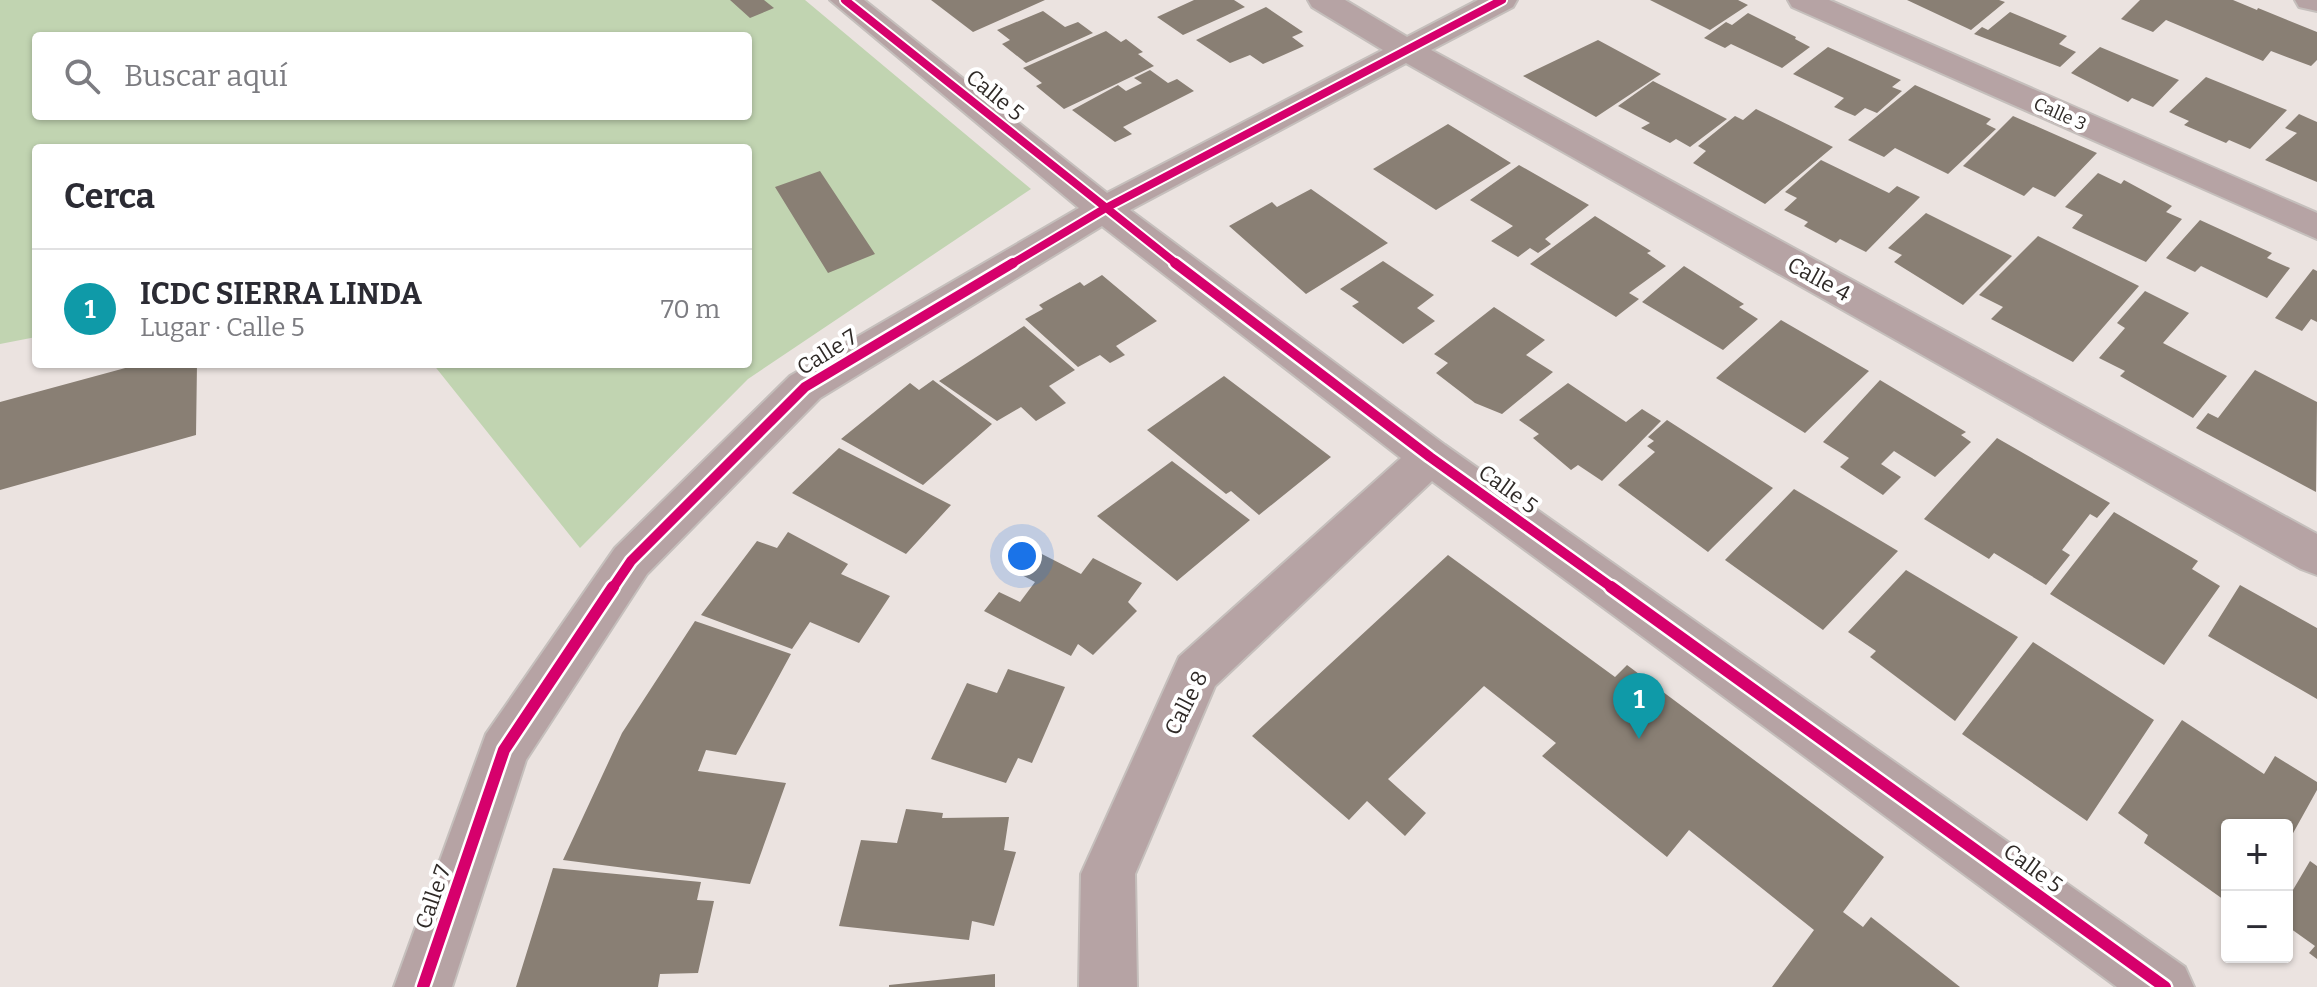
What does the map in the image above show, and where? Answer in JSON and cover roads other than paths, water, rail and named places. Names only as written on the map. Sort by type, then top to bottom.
[{"type":"street","name":"Calle 5","points":[[845,0],[1104,209],[1430,457],[2165,987]]},
{"type":"street","name":"Calle 4","points":[[1323,0],[1406,50],[2317,556]]},
{"type":"street","name":"Calle 7","points":[[423,987],[504,750],[631,561],[805,387],[1104,209],[1502,0]]},
{"type":"street","name":"Calle 3","points":[[1803,0],[2317,227]]},
{"type":"street","points":[[2310,0],[2317,2]]},
{"type":"street","name":"Calle 8","points":[[1108,987],[1108,874],[1196,672],[1430,457]]},
{"type":"place","name":"ICDC SIERRA LINDA","points":[[1639,739]]}]
